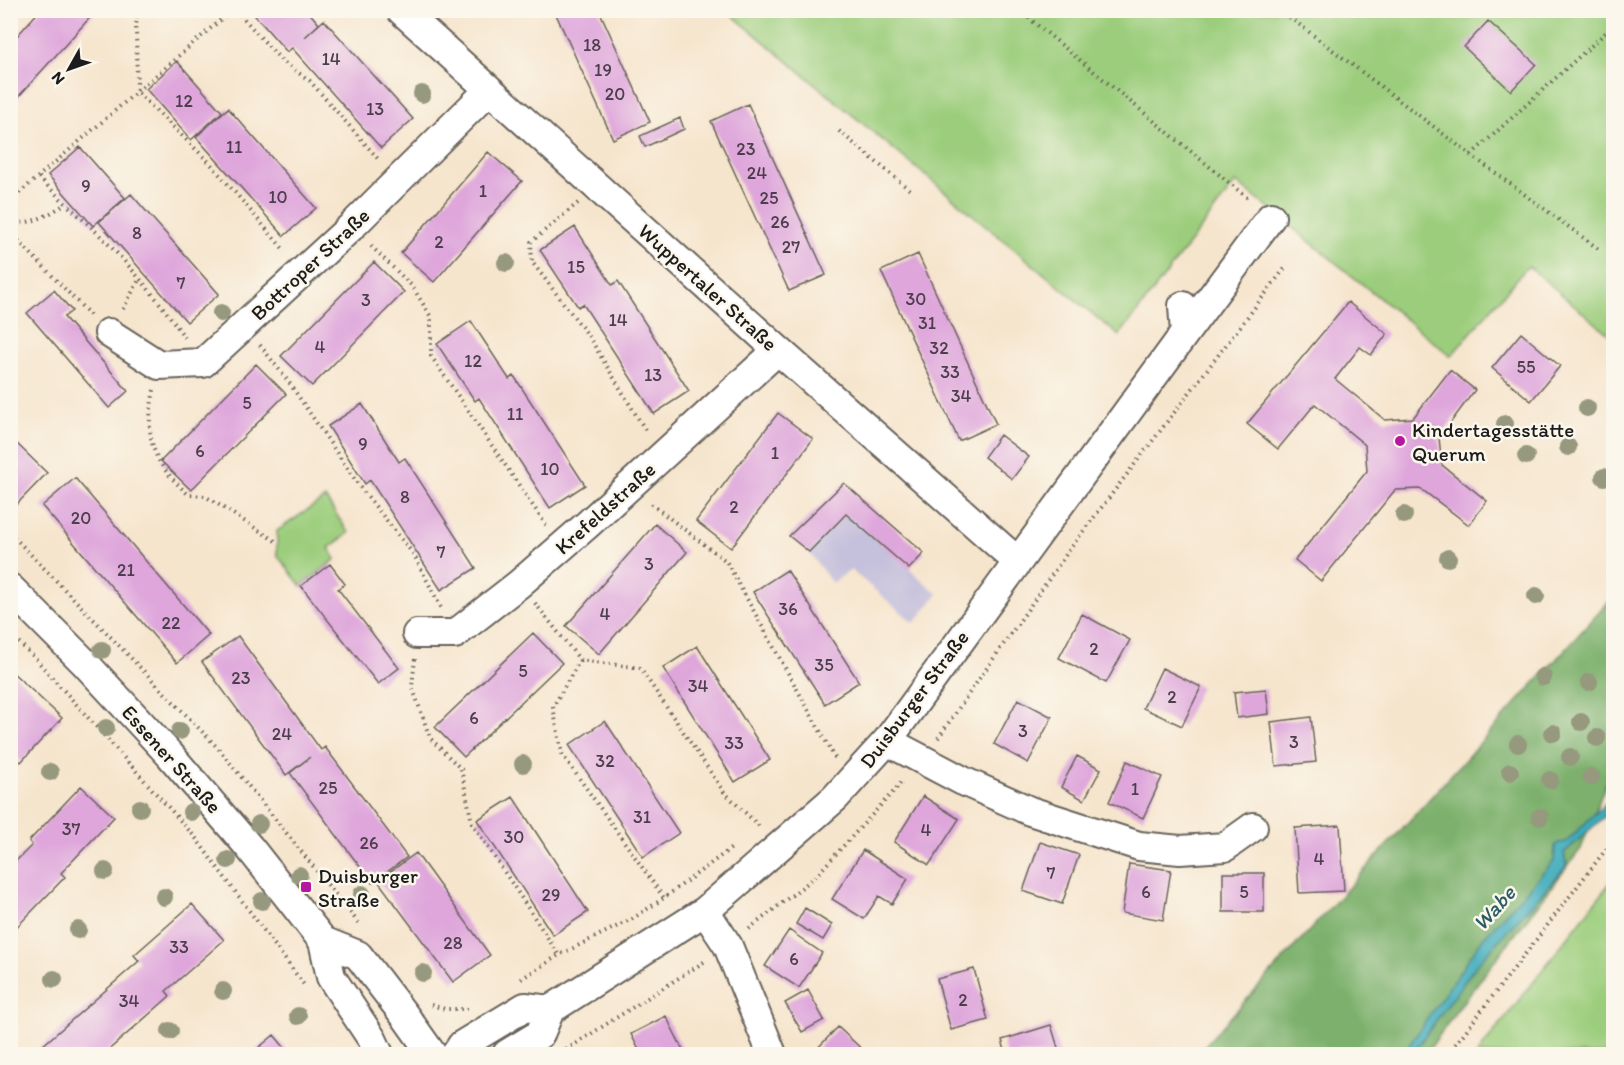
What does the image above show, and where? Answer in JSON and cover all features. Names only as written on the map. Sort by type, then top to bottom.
[{"type":"street","name":"Wuppertaler Straße","points":[[401,10],[778,350],[1017,561]]},
{"type":"street","name":"Bottroper Straße","points":[[203,363],[351,227],[489,90]]},
{"type":"street","name":"Duisburger Straße","points":[[550,1010],[705,911],[836,798],[888,741],[1017,561],[1184,319],[1271,217]]},
{"type":"street","points":[[109,333],[159,365],[203,363]]},
{"type":"street","name":"Krefeldstraße","points":[[455,634],[561,548],[778,350]]},
{"type":"street","name":"Essener Straße","points":[[10,588],[84,662],[170,755],[249,847],[322,941],[331,977],[380,1054]]},
{"type":"street","points":[[417,634],[455,634]]},
{"type":"street","points":[[888,741],[963,782],[1030,811],[1139,846],[1180,850],[1225,847],[1253,827]]},
{"type":"street","points":[[705,911],[728,946],[772,1054]]},
{"type":"street","points":[[322,941],[358,955],[432,1054]]},
{"type":"street","points":[[456,1054],[462,1046],[525,1007],[550,1010],[540,1034],[507,1054]]},
{"type":"path","points":[[138,10],[136,25],[137,92],[209,162],[303,272]]},
{"type":"path","points":[[10,201],[234,10],[282,62],[310,81],[397,181]]},
{"type":"path","points":[[1019,10],[1271,217]]},
{"type":"path","points":[[1280,10],[1600,250]]},
{"type":"path","points":[[1472,155],[1614,25]]},
{"type":"path","points":[[839,131],[911,192]]},
{"type":"path","points":[[39,177],[111,246],[157,297],[203,363]]},
{"type":"path","points":[[597,188],[531,242],[532,262],[588,335],[662,457]]},
{"type":"path","points":[[10,221],[16,223],[46,217],[65,204]]},
{"type":"path","points":[[351,227],[412,286],[431,317],[431,356],[561,548]]},
{"type":"path","points":[[10,232],[109,333],[140,278]]},
{"type":"path","points":[[1175,413],[1284,268]]},
{"type":"path","points":[[244,326],[288,381],[360,487],[414,555],[455,634]]},
{"type":"path","points":[[159,365],[149,414],[149,431],[154,453],[164,470],[189,495],[206,496],[277,542]]},
{"type":"path","points":[[629,487],[726,561],[836,758]]},
{"type":"path","points":[[10,533],[218,748],[366,932]]},
{"type":"path","points":[[519,584],[580,660],[640,668],[724,792],[760,827],[768,820]]},
{"type":"path","points":[[10,634],[32,655],[195,837],[306,988]]},
{"type":"path","points":[[417,634],[412,686],[430,738],[461,769],[472,823],[559,955]]},
{"type":"path","points":[[580,660],[553,707],[562,754],[664,898]]},
{"type":"path","points":[[827,766],[842,750]]},
{"type":"path","points":[[1448,1054],[1614,839]]},
{"type":"path","points":[[511,985],[559,955],[632,919],[741,842]]},
{"type":"path","points":[[424,1003],[445,1009],[473,1009]]},
{"type":"shaded area","points":[[846,514],[938,594],[914,623],[851,570],[832,583],[809,552]]},
{"type":"green space","points":[[727,11],[1613,11],[1613,338],[1528,266],[1451,356],[1236,182],[1119,336]]},
{"type":"green space","points":[[325,498],[349,533],[329,548],[336,559],[301,586],[277,555],[277,531]]},
{"type":"green space","points":[[1613,597],[1613,765],[1581,849],[1460,1006],[1426,1054],[1197,1054]]},
{"type":"green space","points":[[1613,879],[1613,1054],[1477,1054]]},
{"type":"water","points":[[1613,796],[1613,809],[1564,853],[1567,866],[1478,963],[1412,1054],[1403,1054],[1483,938],[1554,861],[1555,846],[1566,842]]},
{"type":"building","points":[[40,10],[95,12],[10,106],[10,44]]},
{"type":"building","points":[[250,10],[307,10],[319,24],[305,37],[324,20],[413,119],[381,148],[292,48],[287,52]]},
{"type":"building","points":[[554,10],[599,10],[650,122],[613,139]]},
{"type":"building","points":[[1488,21],[1536,64],[1511,91],[1464,47]]},
{"type":"building","points":[[177,61],[222,112],[191,140],[146,89]]},
{"type":"building","points":[[748,104],[826,275],[789,291],[711,121]]},
{"type":"building","points":[[228,108],[316,208],[284,236],[196,137]]},
{"type":"building","points":[[680,118],[684,129],[645,147],[640,136]]},
{"type":"building","points":[[80,147],[125,198],[93,226],[48,175]]},
{"type":"building","points":[[488,152],[522,181],[434,282],[401,253]]},
{"type":"building","points":[[131,194],[219,294],[187,322],[99,222]]},
{"type":"building","points":[[575,227],[612,285],[618,281],[689,391],[654,414],[583,304],[578,307],[540,250]]},
{"type":"building","points":[[918,254],[996,424],[959,441],[881,271]]},
{"type":"building","points":[[374,262],[404,292],[312,386],[281,356]]},
{"type":"building","points":[[54,290],[72,311],[64,317],[128,391],[109,408],[27,313]]},
{"type":"building","name":"Kindertagesstätte Querum","points":[[1348,302],[1387,334],[1371,355],[1360,347],[1335,379],[1385,420],[1413,418],[1450,370],[1475,390],[1439,438],[1442,465],[1487,501],[1469,525],[1421,489],[1395,490],[1321,581],[1295,560],[1367,471],[1365,445],[1315,404],[1278,449],[1247,424]]},
{"type":"building","points":[[471,321],[509,379],[514,376],[585,485],[550,508],[479,398],[475,401],[437,344]]},
{"type":"building","points":[[1521,333],[1560,366],[1531,401],[1492,368]]},
{"type":"building","points":[[256,364],[286,394],[191,490],[161,461]]},
{"type":"building","points":[[362,404],[399,462],[405,458],[476,568],[441,590],[370,480],[365,484],[328,426]]},
{"type":"building","points":[[778,413],[813,439],[731,548],[696,521]]},
{"type":"building","points":[[1000,435],[1029,457],[1012,479],[984,457]]},
{"type":"building","points":[[10,437],[47,473],[15,506],[10,502]]},
{"type":"building","points":[[75,478],[209,635],[177,663],[42,506]]},
{"type":"building","points":[[844,483],[924,553],[909,569],[846,514],[809,552],[789,536]]},
{"type":"building","points":[[655,524],[687,552],[599,654],[566,626]]},
{"type":"building","points":[[330,564],[345,584],[338,589],[399,668],[378,684],[301,586]]},
{"type":"building","points":[[787,570],[859,682],[825,704],[753,592]]},
{"type":"building","points":[[1082,614],[1130,640],[1106,683],[1059,658]]},
{"type":"building","points":[[533,633],[562,663],[464,757],[435,727]]},
{"type":"building","points":[[238,636],[321,750],[325,747],[407,857],[372,883],[290,773],[310,757],[286,775],[202,662]]},
{"type":"building","points":[[697,646],[770,760],[735,782],[663,668]]},
{"type":"building","points":[[1162,668],[1201,687],[1182,726],[1143,708]]},
{"type":"building","points":[[10,670],[62,718],[21,762],[10,752],[10,724],[13,721],[10,719]]},
{"type":"building","points":[[1266,689],[1269,714],[1237,718],[1234,692]]},
{"type":"building","points":[[1018,699],[1052,717],[1028,763],[994,744]]},
{"type":"building","points":[[1311,717],[1316,762],[1276,766],[1271,722]]},
{"type":"building","points":[[605,721],[679,833],[643,857],[569,745]]},
{"type":"building","points":[[1077,756],[1101,769],[1084,800],[1061,787]]},
{"type":"building","points":[[1127,761],[1162,777],[1143,818],[1109,802]]},
{"type":"building","points":[[81,786],[114,817],[61,873],[65,877],[10,934],[10,867],[32,845],[29,841]]},
{"type":"building","points":[[923,796],[959,819],[929,865],[894,842]]},
{"type":"building","points":[[513,797],[588,912],[553,935],[477,820]]},
{"type":"building","points":[[1340,825],[1344,891],[1299,893],[1295,828]]},
{"type":"building","points":[[1040,842],[1079,855],[1062,904],[1023,891]]},
{"type":"building","points":[[863,850],[908,879],[892,904],[879,896],[864,919],[832,899]]},
{"type":"building","points":[[416,853],[490,955],[453,982],[378,881]]},
{"type":"building","points":[[1129,864],[1171,870],[1163,920],[1122,913]]},
{"type":"building","points":[[1223,873],[1264,873],[1264,912],[1223,912]]},
{"type":"building","points":[[192,904],[224,940],[166,991],[170,996],[104,1054],[33,1054],[139,961],[134,955]]},
{"type":"building","points":[[805,908],[832,925],[823,940],[796,924]]},
{"type":"building","points":[[789,930],[822,953],[799,988],[765,966]]},
{"type":"building","points":[[974,969],[988,1020],[951,1030],[937,979]]},
{"type":"building","points":[[808,990],[824,1020],[802,1032],[785,1003]]},
{"type":"building","points":[[666,1016],[685,1054],[641,1054],[631,1034]]},
{"type":"building","points":[[1051,1025],[1060,1054],[1006,1054],[1002,1040]]},
{"type":"building","points":[[838,1027],[867,1054],[812,1054]]},
{"type":"building","points":[[274,1035],[290,1054],[251,1054]]},
{"type":"place","name":"Kindertagesstätte Querum","points":[[1400,441]]},
{"type":"place","name":"Duisburger Straße","points":[[306,887]]},
{"type":"water label","name":"Wabe","points":[[1494,908]]}]
